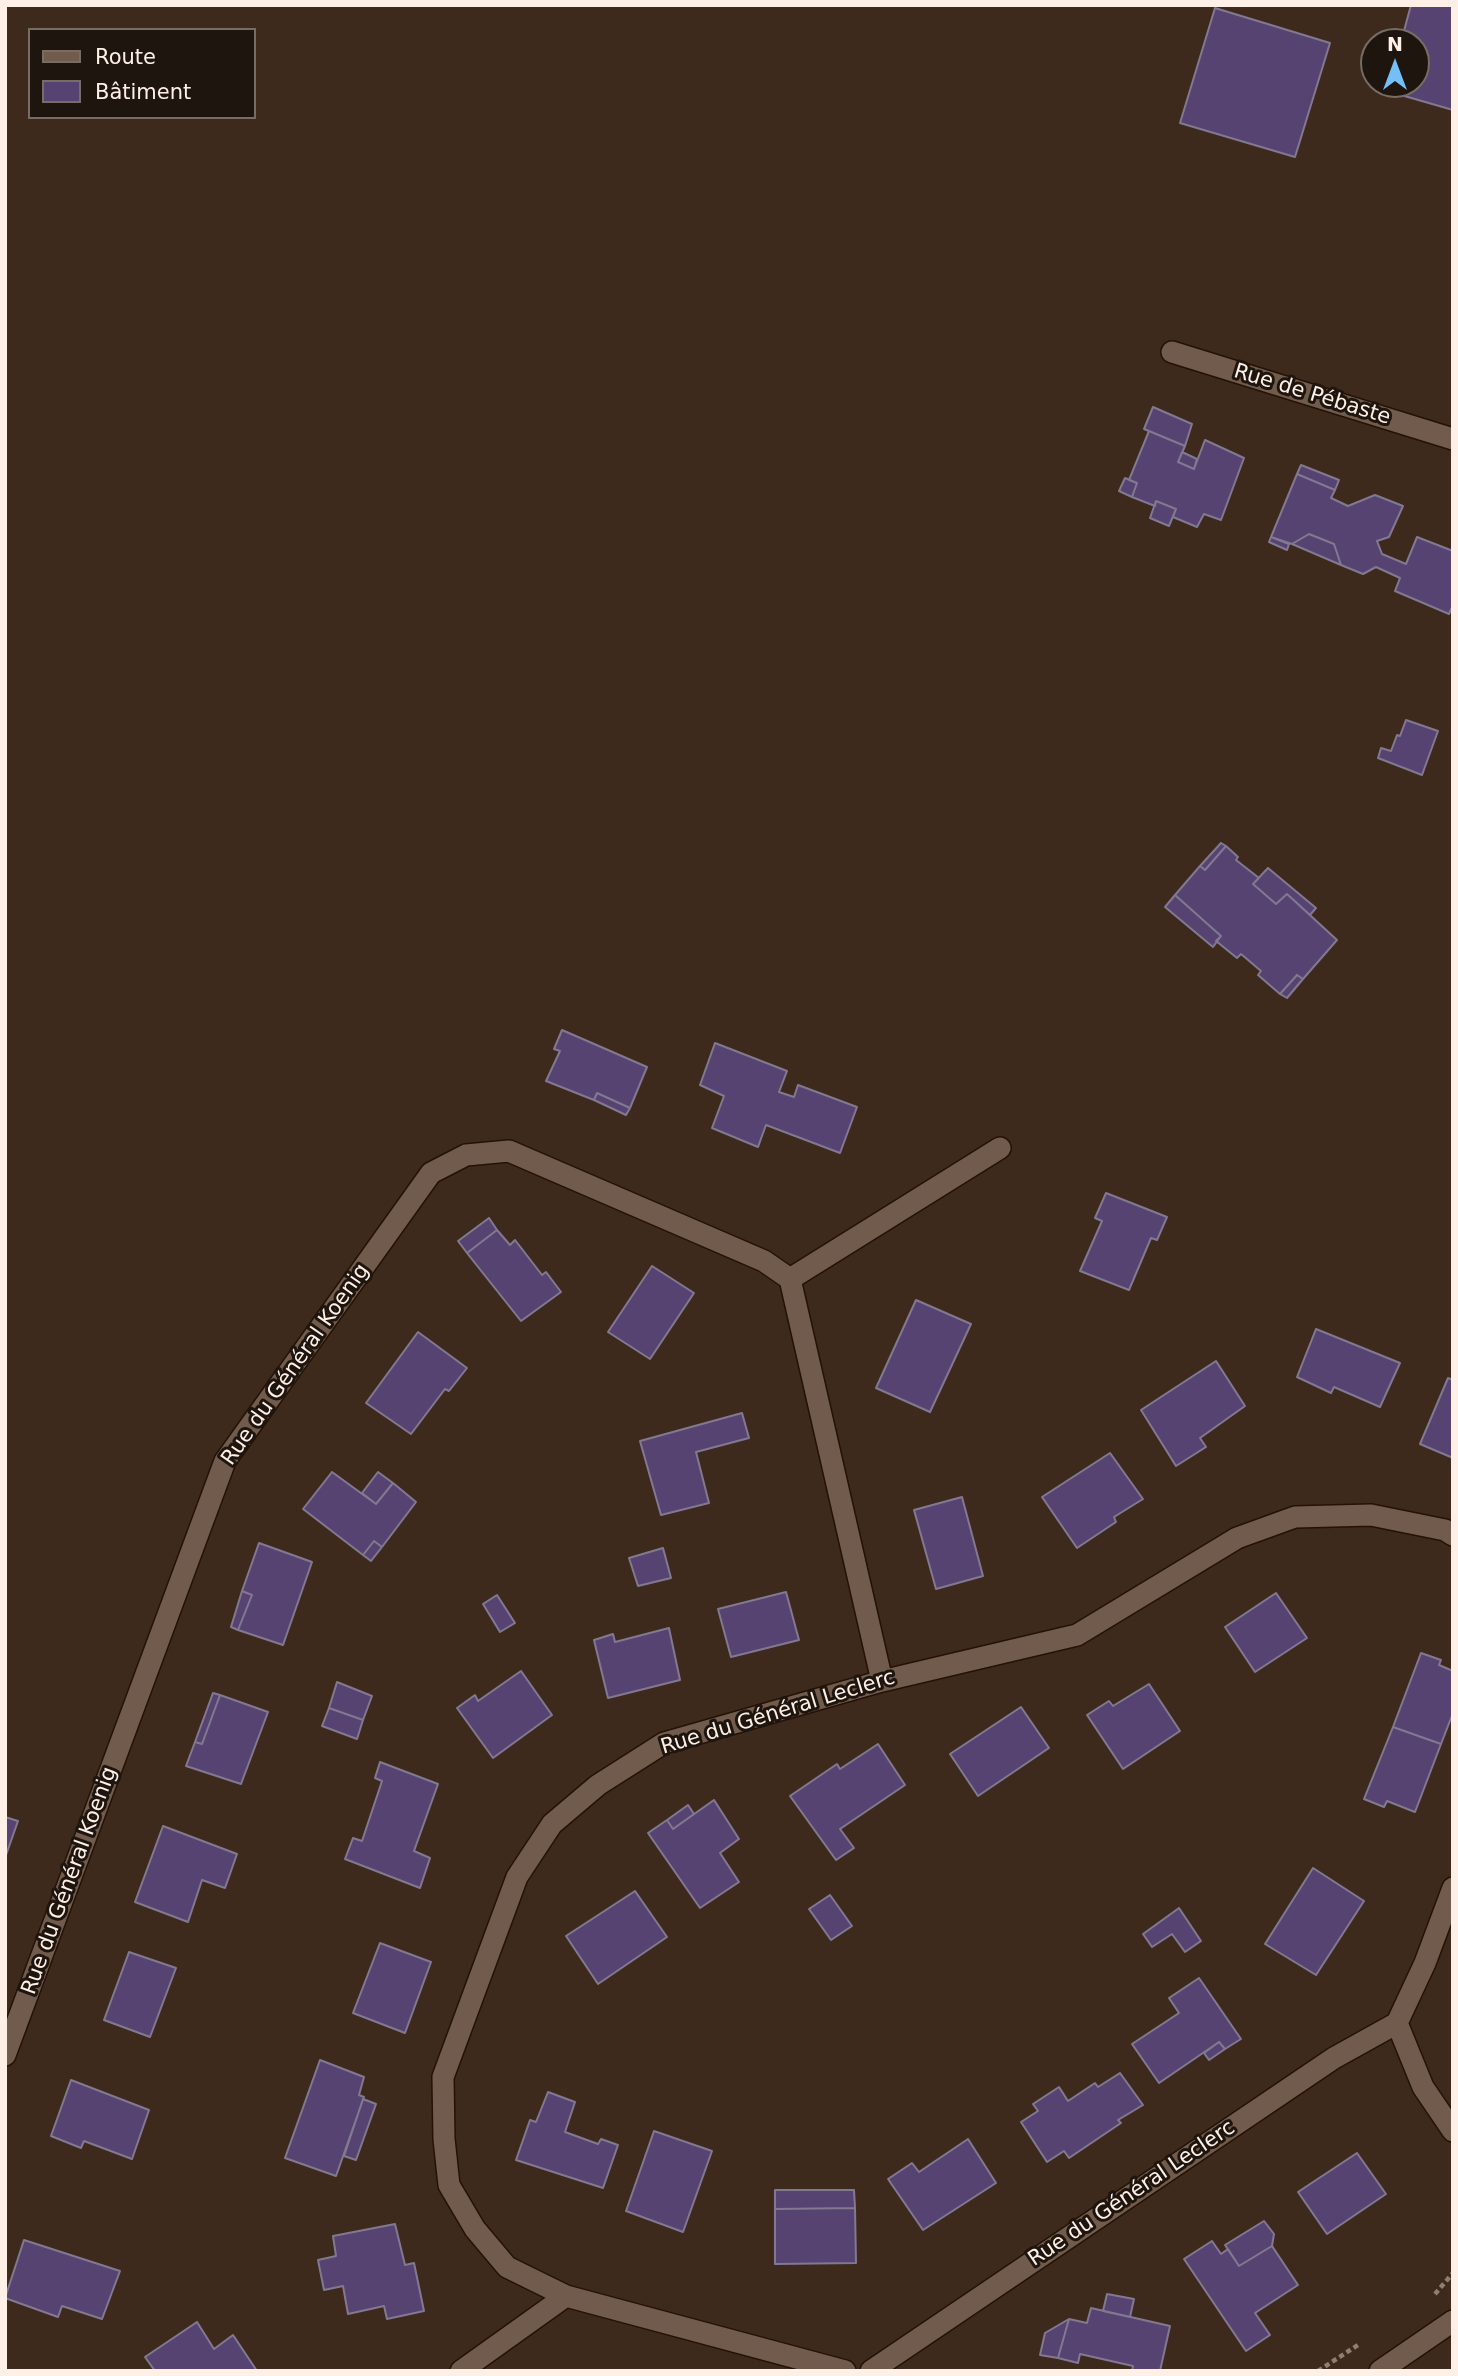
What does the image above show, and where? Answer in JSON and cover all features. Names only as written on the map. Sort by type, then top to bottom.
[{"type":"street","name":"Rue de Pébaste","points":[[1172,352],[1453,439]]},
{"type":"street","points":[[882,1681],[790,1279],[1000,1148]]},
{"type":"street","name":"Rue du Général Koenig","points":[[5,2055],[225,1461],[431,1173],[466,1155],[509,1151],[764,1261],[790,1279]]},
{"type":"street","name":"Rue du Général Leclerc","points":[[845,2371],[565,2296],[507,2267],[475,2229],[449,2185],[444,2138],[443,2077],[517,1877],[552,1824],[598,1785],[664,1743],[882,1681],[1077,1635],[1237,1538],[1294,1517],[1371,1515],[1445,1530],[1453,1535]]},
{"type":"street","points":[[1453,1888],[1425,1963],[1397,2023],[1423,2087],[1453,2131]]},
{"type":"street","name":"Rue du Général Leclerc","points":[[871,2371],[1335,2058],[1397,2023]]},
{"type":"street","points":[[461,2371],[565,2296]]},
{"type":"street","points":[[1380,2371],[1453,2321]]},
{"type":"building","points":[[1411,5],[1453,5],[1453,110],[1411,98],[1430,98],[1430,28],[1405,28]]},
{"type":"building","points":[[1215,8],[1330,43],[1295,157],[1180,123]]},
{"type":"building","points":[[1153,407],[1192,424],[1185,446],[1144,429]]},
{"type":"building","points":[[1149,431],[1185,446],[1178,462],[1194,469],[1205,440],[1244,458],[1221,520],[1204,514],[1197,527],[1173,517],[1176,509],[1156,501],[1155,506],[1132,497],[1137,483],[1129,480]]},
{"type":"building","points":[[1182,452],[1197,459],[1194,469],[1178,462]]},
{"type":"building","points":[[1301,465],[1339,480],[1335,490],[1297,474]]},
{"type":"building","points":[[1297,474],[1335,490],[1331,498],[1348,506],[1375,495],[1403,506],[1389,537],[1377,541],[1382,554],[1406,564],[1417,537],[1453,551],[1453,605],[1449,614],[1395,591],[1400,578],[1376,567],[1363,574],[1341,565],[1334,544],[1309,534],[1292,544],[1271,537]]},
{"type":"building","points":[[1125,478],[1137,483],[1132,497],[1119,491]]},
{"type":"building","points":[[1156,501],[1176,509],[1169,526],[1150,518]]},
{"type":"building","points":[[1309,534],[1334,544],[1341,565],[1292,544]]},
{"type":"building","points":[[1271,537],[1289,544],[1287,550],[1269,542]]},
{"type":"building","points":[[1406,720],[1438,731],[1422,775],[1378,758],[1381,748],[1391,751]]},
{"type":"building","points":[[1221,843],[1226,846],[1205,870],[1200,866]]},
{"type":"building","points":[[1226,846],[1238,857],[1236,860],[1259,878],[1253,884],[1276,904],[1287,894],[1337,940],[1303,979],[1297,975],[1280,994],[1258,975],[1261,971],[1241,954],[1237,958],[1216,941],[1221,936],[1175,895],[1200,866],[1205,870]]},
{"type":"building","points":[[1268,868],[1316,908],[1310,915],[1287,894],[1276,904],[1253,884]]},
{"type":"building","points":[[1175,895],[1221,936],[1213,947],[1165,907]]},
{"type":"building","points":[[1297,975],[1303,979],[1287,998],[1280,994]]},
{"type":"building","points":[[562,1030],[647,1067],[630,1108],[597,1093],[594,1100],[546,1081],[560,1051],[554,1049]]},
{"type":"building","points":[[715,1043],[787,1071],[779,1092],[794,1097],[798,1085],[857,1107],[840,1153],[766,1125],[758,1147],[712,1128],[724,1096],[700,1085]]},
{"type":"building","points":[[597,1093],[630,1108],[626,1115],[594,1100]]},
{"type":"building","points":[[1106,1193],[1167,1217],[1157,1240],[1151,1238],[1129,1290],[1080,1271],[1102,1221],[1095,1218]]},
{"type":"building","points":[[489,1218],[497,1230],[467,1253],[458,1241]]},
{"type":"building","points":[[497,1230],[510,1245],[515,1240],[542,1275],[546,1272],[561,1292],[521,1321],[467,1253]]},
{"type":"building","points":[[652,1266],[694,1293],[650,1359],[608,1332]]},
{"type":"building","points":[[916,1300],[971,1324],[930,1412],[876,1388]]},
{"type":"building","points":[[1316,1329],[1400,1363],[1380,1407],[1334,1387],[1331,1393],[1297,1377]]},
{"type":"building","points":[[418,1332],[467,1368],[449,1391],[445,1389],[411,1434],[366,1403]]},
{"type":"building","points":[[1216,1361],[1245,1406],[1200,1438],[1206,1447],[1176,1466],[1141,1410]]},
{"type":"building","points":[[1448,1378],[1453,1380],[1453,1458],[1420,1444]]},
{"type":"building","points":[[742,1413],[749,1438],[696,1452],[709,1503],[661,1515],[640,1441]]},
{"type":"building","points":[[1110,1453],[1143,1499],[1114,1517],[1116,1522],[1077,1548],[1042,1497]]},
{"type":"building","points":[[332,1472],[376,1504],[393,1483],[416,1502],[382,1547],[374,1541],[363,1555],[303,1509]]},
{"type":"building","points":[[378,1472],[393,1483],[376,1504],[362,1493]]},
{"type":"building","points":[[962,1497],[983,1576],[936,1589],[914,1510]]},
{"type":"building","points":[[374,1541],[382,1547],[371,1561],[363,1555]]},
{"type":"building","points":[[259,1543],[312,1562],[283,1645],[238,1630],[252,1595],[242,1591]]},
{"type":"building","points":[[663,1548],[671,1578],[638,1586],[629,1558]]},
{"type":"building","points":[[242,1591],[252,1595],[238,1630],[231,1627]]},
{"type":"building","points":[[786,1592],[799,1640],[731,1657],[718,1609]]},
{"type":"building","points":[[1276,1593],[1307,1638],[1255,1672],[1225,1627]]},
{"type":"building","points":[[497,1595],[515,1623],[500,1632],[483,1604]]},
{"type":"building","points":[[669,1628],[680,1680],[608,1698],[594,1640],[613,1634],[615,1642]]},
{"type":"building","points":[[1421,1653],[1441,1660],[1439,1665],[1453,1671],[1453,1713],[1441,1744],[1393,1727]]},
{"type":"building","points":[[521,1671],[552,1715],[493,1758],[457,1708],[475,1695],[478,1701]]},
{"type":"building","points":[[337,1682],[372,1696],[363,1720],[329,1708]]},
{"type":"building","points":[[1149,1684],[1180,1731],[1123,1769],[1087,1715],[1109,1701],[1113,1706]]},
{"type":"building","points":[[213,1693],[220,1695],[202,1744],[195,1742]]},
{"type":"building","points":[[220,1695],[268,1712],[241,1784],[186,1766],[195,1742],[202,1744]]},
{"type":"building","points":[[1021,1707],[1049,1748],[978,1796],[950,1754]]},
{"type":"building","points":[[329,1708],[363,1720],[357,1739],[322,1726]]},
{"type":"building","points":[[1393,1727],[1441,1744],[1415,1812],[1387,1801],[1384,1807],[1364,1799]]},
{"type":"building","points":[[878,1744],[905,1785],[840,1829],[854,1848],[836,1860],[790,1796],[837,1764],[840,1769]]},
{"type":"building","points":[[380,1762],[438,1784],[414,1851],[430,1858],[420,1888],[345,1859],[353,1838],[362,1841],[382,1781],[375,1778]]},
{"type":"building","points":[[714,1800],[739,1839],[720,1853],[739,1882],[700,1908],[648,1833],[667,1820],[673,1829]]},
{"type":"building","points":[[688,1805],[694,1814],[673,1829],[667,1820]]},
{"type":"building","points":[[5,1817],[18,1821],[5,1858]]},
{"type":"building","points":[[163,1826],[237,1854],[225,1888],[202,1880],[188,1922],[135,1902]]},
{"type":"building","points":[[1313,1868],[1364,1901],[1316,1975],[1265,1944]]},
{"type":"building","points":[[635,1891],[667,1937],[598,1984],[566,1936]]},
{"type":"building","points":[[830,1895],[852,1926],[831,1940],[809,1909]]},
{"type":"building","points":[[1179,1908],[1201,1941],[1185,1952],[1172,1934],[1152,1947],[1143,1934]]},
{"type":"building","points":[[380,1943],[431,1962],[405,2033],[353,2013]]},
{"type":"building","points":[[129,1952],[176,1968],[150,2037],[104,2020]]},
{"type":"building","points":[[1199,1978],[1241,2039],[1225,2049],[1219,2042],[1159,2083],[1132,2044],[1179,2013],[1169,1998]]},
{"type":"building","points":[[1219,2042],[1225,2049],[1209,2060],[1204,2053]]},
{"type":"building","points":[[320,2060],[364,2077],[359,2095],[364,2097],[336,2176],[285,2158]]},
{"type":"building","points":[[1120,2073],[1143,2105],[1118,2120],[1121,2123],[1069,2158],[1064,2151],[1047,2162],[1021,2122],[1038,2111],[1033,2104],[1059,2087],[1068,2101],[1095,2083],[1098,2087]]},
{"type":"building","points":[[71,2080],[149,2110],[132,2159],[84,2141],[81,2148],[51,2136]]},
{"type":"building","points":[[548,2092],[575,2102],[565,2132],[598,2144],[601,2139],[618,2145],[603,2188],[516,2160],[530,2120],[536,2122]]},
{"type":"building","points":[[363,2099],[376,2104],[356,2160],[344,2156]]},
{"type":"building","points":[[654,2131],[712,2151],[683,2232],[626,2211]]},
{"type":"building","points":[[968,2139],[996,2183],[923,2230],[888,2179],[912,2163],[919,2172]]},
{"type":"building","points":[[1357,2153],[1386,2194],[1327,2234],[1298,2192]]},
{"type":"building","points":[[775,2190],[854,2190],[855,2208],[775,2209]]},
{"type":"building","points":[[855,2208],[856,2263],[775,2264],[775,2209]]},
{"type":"building","points":[[1264,2221],[1274,2234],[1272,2246],[1239,2266],[1225,2245]]},
{"type":"building","points":[[395,2224],[405,2265],[414,2263],[424,2311],[387,2319],[384,2306],[348,2314],[343,2286],[324,2290],[318,2260],[336,2256],[333,2236]]},
{"type":"building","points":[[24,2240],[120,2271],[102,2319],[62,2306],[58,2317],[5,2298]]},
{"type":"building","points":[[1212,2241],[1221,2254],[1228,2249],[1239,2266],[1272,2246],[1298,2285],[1255,2313],[1270,2335],[1246,2351],[1184,2259]]},
{"type":"building","points":[[1107,2294],[1134,2299],[1130,2317],[1103,2311]]},
{"type":"building","points":[[1091,2308],[1170,2326],[1160,2371],[1132,2371],[1133,2366],[1080,2354],[1078,2363],[1058,2358],[1069,2319],[1087,2323]]},
{"type":"building","points":[[1069,2319],[1058,2358],[1040,2355],[1045,2333]]},
{"type":"building","points":[[197,2322],[214,2349],[233,2335],[257,2371],[155,2371],[145,2357]]}]
